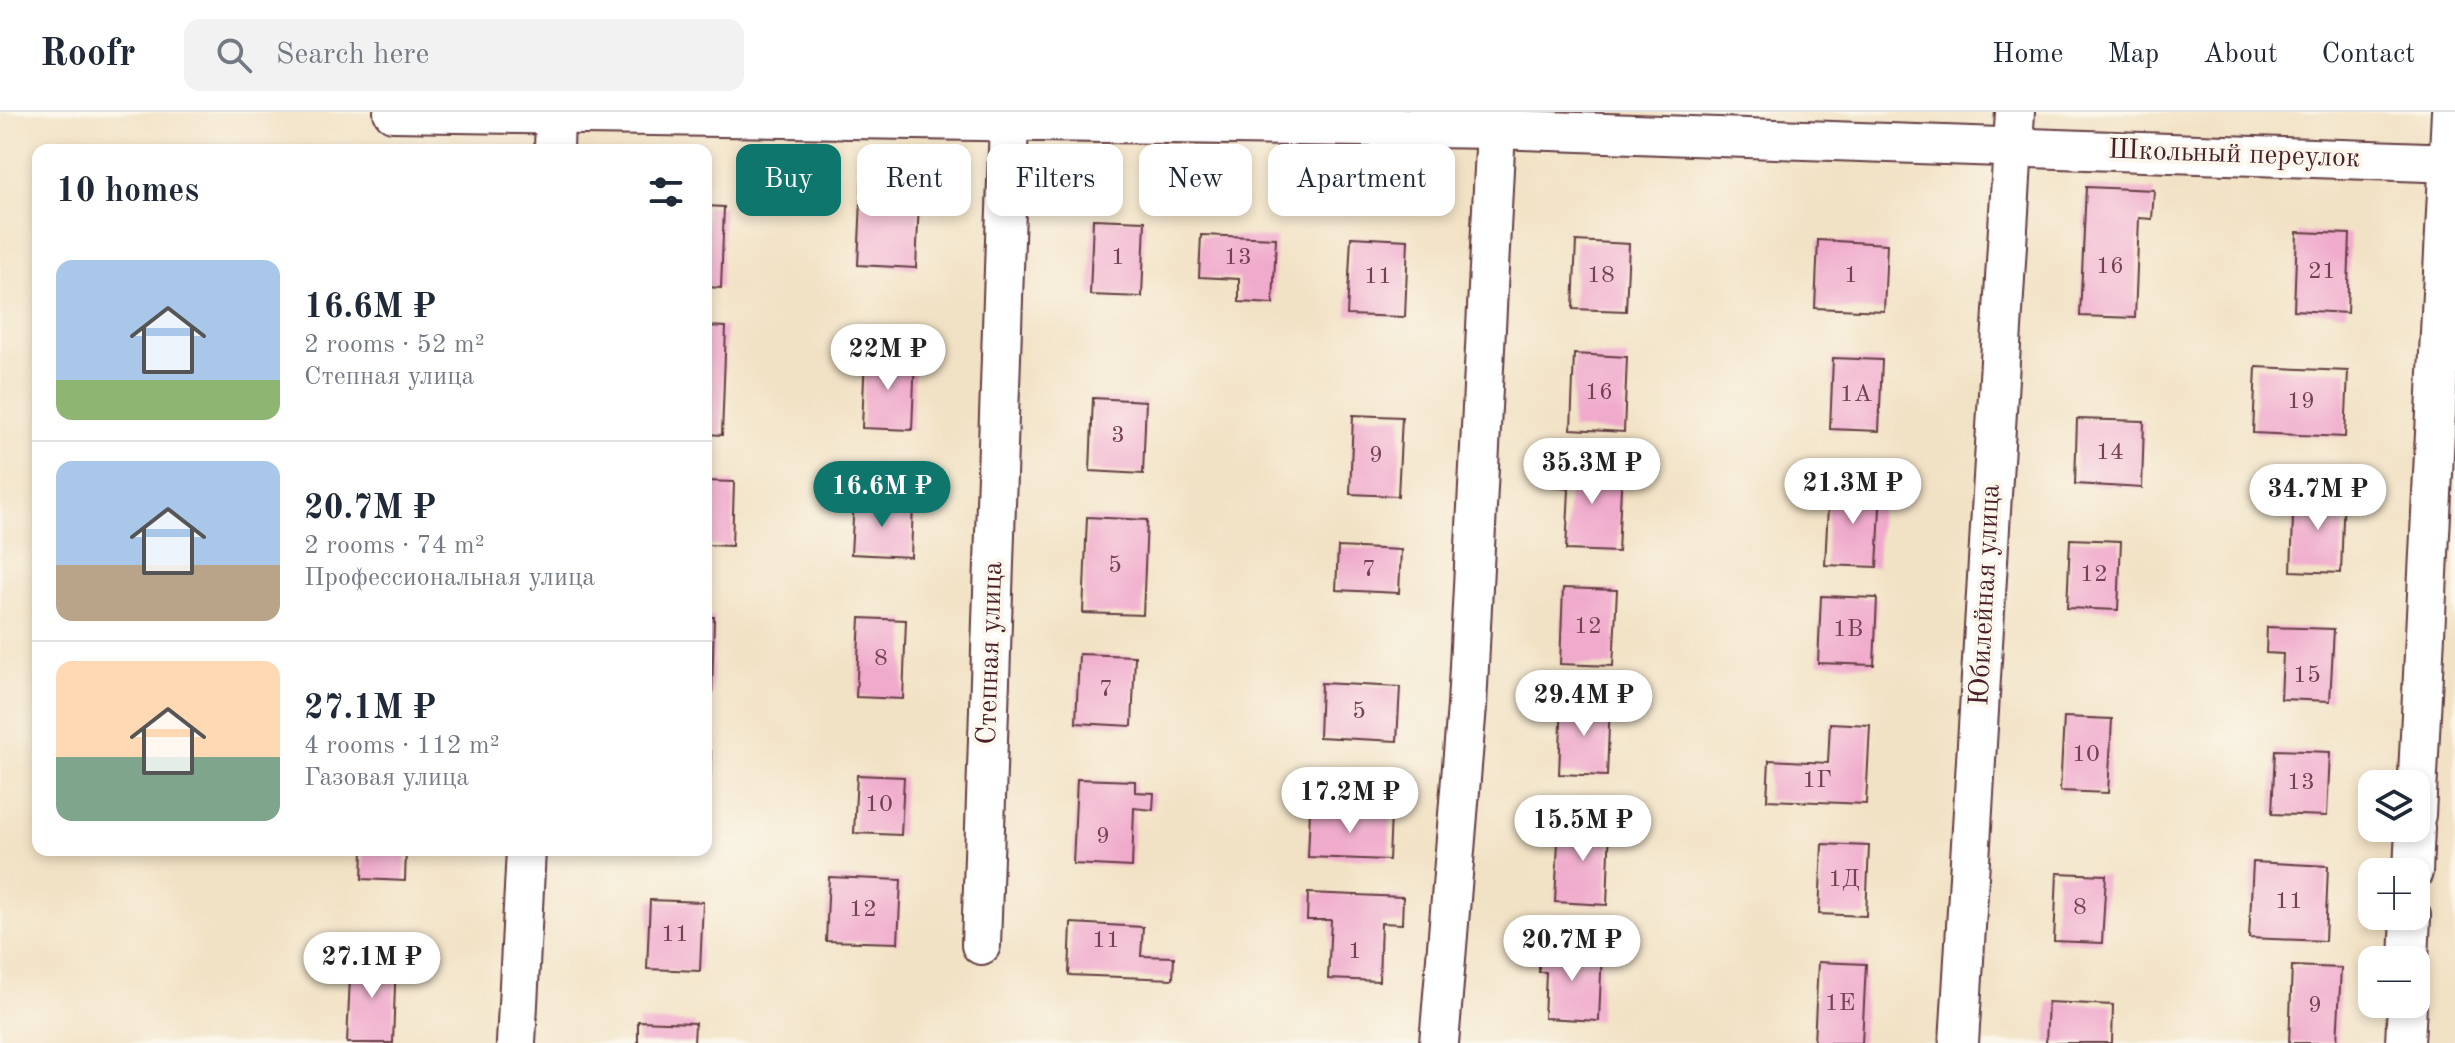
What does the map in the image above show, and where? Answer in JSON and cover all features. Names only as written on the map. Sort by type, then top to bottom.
[{"type":"street","points":[[393,112],[554,133],[1009,122],[1496,129],[2014,129]]},
{"type":"street","points":[[2418,770],[2452,163],[2451,112]]},
{"type":"street","name":"Степная улица","points":[[981,945],[1009,122]]},
{"type":"street","points":[[1439,1043],[1467,706],[1496,129]]},
{"type":"street","name":"Школьный переулок","points":[[2014,129],[2452,163]]},
{"type":"street","name":"Юбилейная улица","points":[[1959,1043],[2014,129]]},
{"type":"street","points":[[516,1043],[526,856]]},
{"type":"street","points":[[2405,1043],[2406,1018]]},
{"type":"building","points":[[2086,187],[2154,190],[2152,219],[2139,218],[2135,318],[2080,316]]},
{"type":"building","points":[[712,206],[724,207],[721,288],[712,287]]},
{"type":"building","points":[[860,216],[918,216],[916,268],[858,265]]},
{"type":"building","points":[[1093,219],[1145,221],[1142,297],[1090,295]]},
{"type":"building","points":[[2297,232],[2350,234],[2347,313],[2294,310]]},
{"type":"building","points":[[1201,235],[1276,238],[1273,304],[1239,302],[1239,279],[1199,277]]},
{"type":"building","points":[[1351,237],[1408,240],[1405,317],[1347,315]]},
{"type":"building","points":[[1818,240],[1887,244],[1884,311],[1815,308]]},
{"type":"building","points":[[1576,241],[1629,244],[1626,311],[1573,309]]},
{"type":"building","points":[[712,326],[726,327],[722,435],[712,434]]},
{"type":"building","points":[[865,353],[915,356],[912,430],[862,428]]},
{"type":"building","points":[[1574,354],[1627,357],[1624,432],[1571,429]]},
{"type":"building","points":[[1833,358],[1882,360],[1879,431],[1830,429]]},
{"type":"building","points":[[2256,367],[2348,371],[2345,437],[2253,433]]},
{"type":"building","points":[[1093,398],[1146,401],[1143,474],[1090,471]]},
{"type":"building","points":[[1353,415],[1402,417],[1398,496],[1350,494]]},
{"type":"building","points":[[2077,419],[2144,421],[2142,488],[2075,484]]},
{"type":"building","points":[[1570,464],[1622,466],[1618,552],[1566,550],[1569,489],[1550,487],[1550,473],[1569,474]]},
{"type":"building","points":[[712,481],[734,482],[732,546],[712,545]]},
{"type":"building","points":[[1829,486],[1881,488],[1877,567],[1825,565]]},
{"type":"building","points":[[2294,491],[2344,493],[2341,573],[2291,571]]},
{"type":"building","points":[[854,501],[913,504],[911,557],[851,554]]},
{"type":"building","points":[[1087,517],[1147,520],[1143,615],[1083,613]]},
{"type":"building","points":[[2070,539],[2121,541],[2118,610],[2067,608]]},
{"type":"building","points":[[1338,547],[1401,550],[1399,593],[1336,590]]},
{"type":"building","points":[[1563,588],[1617,590],[1613,666],[1560,664]]},
{"type":"building","points":[[1821,596],[1877,598],[1874,665],[1818,663]]},
{"type":"building","points":[[712,617],[714,617],[712,695]]},
{"type":"building","points":[[860,618],[906,620],[903,699],[856,697]]},
{"type":"building","points":[[2267,627],[2334,629],[2330,701],[2281,699],[2283,654],[2266,653]]},
{"type":"building","points":[[1079,654],[1135,656],[1132,726],[1076,723]]},
{"type":"building","points":[[1321,683],[1400,687],[1397,741],[1319,737]]},
{"type":"building","points":[[1562,699],[1610,701],[1607,776],[1559,774]]},
{"type":"building","points":[[2064,717],[2112,719],[2108,793],[2060,791]]},
{"type":"building","points":[[1830,723],[1870,725],[1866,804],[1767,800],[1769,760],[1828,763]]},
{"type":"building","points":[[2275,750],[2330,752],[2327,816],[2272,814]]},
{"type":"building","points":[[857,775],[904,777],[901,835],[854,833]]},
{"type":"building","points":[[1077,779],[1135,781],[1135,792],[1154,793],[1153,810],[1134,808],[1132,867],[1073,864]]},
{"type":"building","points":[[1310,810],[1391,813],[1389,860],[1308,857]]},
{"type":"building","points":[[1559,821],[1610,823],[1607,905],[1555,902]]},
{"type":"building","points":[[1822,844],[1869,846],[1866,916],[1819,914]]},
{"type":"building","points":[[363,856],[406,856],[405,881],[362,879]]},
{"type":"building","points":[[2253,862],[2328,866],[2325,941],[2249,938]]},
{"type":"building","points":[[2057,873],[2106,875],[2102,943],[2054,941]]},
{"type":"building","points":[[829,877],[901,880],[898,943],[826,941]]},
{"type":"building","points":[[1308,893],[1403,897],[1402,924],[1381,923],[1379,981],[1328,979],[1331,920],[1307,920]]},
{"type":"building","points":[[650,900],[703,902],[700,971],[647,969]]},
{"type":"building","points":[[1071,923],[1143,927],[1141,956],[1174,957],[1173,979],[1069,975]]},
{"type":"building","points":[[1547,946],[1602,949],[1599,1021],[1544,1018],[1546,972],[1539,972],[1539,956],[1547,956]]},
{"type":"building","points":[[351,955],[396,957],[393,1043],[347,1043]]},
{"type":"building","points":[[1818,962],[1866,964],[1862,1043],[1814,1043]]},
{"type":"building","points":[[2292,966],[2341,968],[2337,1043],[2289,1043]]},
{"type":"building","points":[[2048,1002],[2113,1005],[2112,1043],[2046,1043]]},
{"type":"building","points":[[638,1021],[695,1023],[694,1043],[638,1043]]}]
